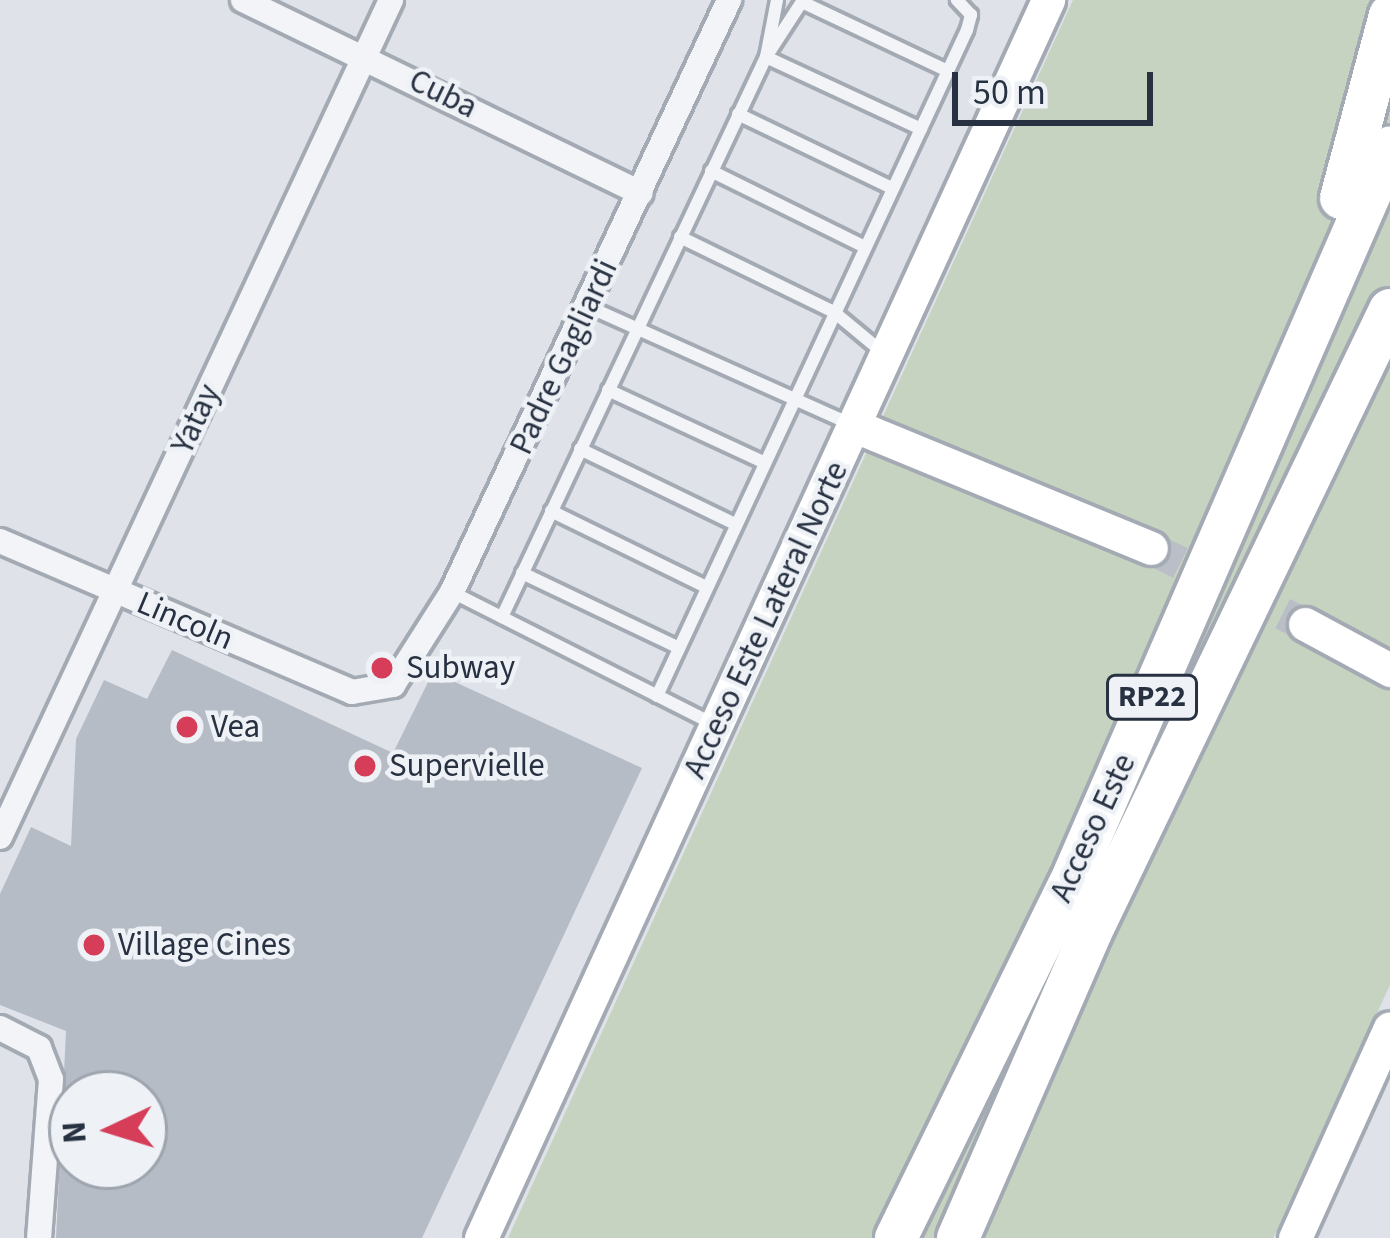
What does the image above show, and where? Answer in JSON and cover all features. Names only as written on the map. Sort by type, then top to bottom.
[{"type":"highway","points":[[1246,481],[1365,129],[1390,18]]},
{"type":"highway","name":"Acceso Este","points":[[896,1238],[1075,872],[1390,148]]},
{"type":"highway","name":"Acceso Este","points":[[958,1238],[1091,932],[1390,310]]},
{"type":"highway","points":[[1308,476],[1390,346]]},
{"type":"highway","points":[[977,1238],[1091,932]]},
{"type":"highway","points":[[875,1238],[986,1052]]},
{"type":"street","name":"Cuba","points":[[243,0],[641,193]]},
{"type":"street","name":"Yatay","points":[[0,837],[391,0]]},
{"type":"street","name":"Padre Gagliardi","points":[[373,693],[393,685],[452,592],[729,0]]},
{"type":"street","points":[[1389,0],[1390,18]]},
{"type":"street","name":"Acceso Este Lateral Norte","points":[[482,1238],[887,356],[1042,2]]},
{"type":"street","points":[[855,426],[1151,548]]},
{"type":"street","name":"Lincoln","points":[[0,542],[352,692],[373,693]]},
{"type":"street","points":[[1305,624],[1390,670]]},
{"type":"street","points":[[0,1028],[22,1036],[47,1061],[39,1238]]},
{"type":"street","points":[[1295,1238],[1390,1028]]},
{"type":"lane","points":[[766,57],[777,0]]},
{"type":"lane","points":[[657,696],[948,71],[971,15],[957,0]]},
{"type":"lane","points":[[502,617],[738,114],[766,57],[803,1],[948,71]]},
{"type":"lane","points":[[766,57],[921,129]]},
{"type":"lane","points":[[738,114],[892,188]]},
{"type":"lane","points":[[711,171],[865,247]]},
{"type":"lane","points":[[680,237],[834,311],[887,356]]},
{"type":"lane","points":[[589,307],[855,426]]},
{"type":"lane","points":[[608,390],[763,462]]},
{"type":"lane","points":[[580,449],[735,524]]},
{"type":"lane","points":[[551,511],[706,587]]},
{"type":"lane","points":[[522,573],[679,648]]},
{"type":"lane","points":[[452,592],[718,726]]},
{"type":"green space","points":[[1073,0],[1390,0],[1390,985],[1273,1238],[508,1238]]},
{"type":"building","points":[[172,650],[393,753],[433,672],[642,768],[422,1238],[56,1238],[58,1190],[168,1190],[168,1070],[64,1070],[66,1031],[0,1005],[0,894],[31,827],[71,846],[76,739],[104,680],[147,699]]},
{"type":"tunnel","points":[[1151,548],[1305,624]]},
{"type":"place","name":"Subway","points":[[382,668]]},
{"type":"place","name":"Vea","points":[[187,727]]},
{"type":"place","name":"Supervielle","points":[[365,766]]},
{"type":"place","name":"Village Cines","points":[[94,945]]}]
